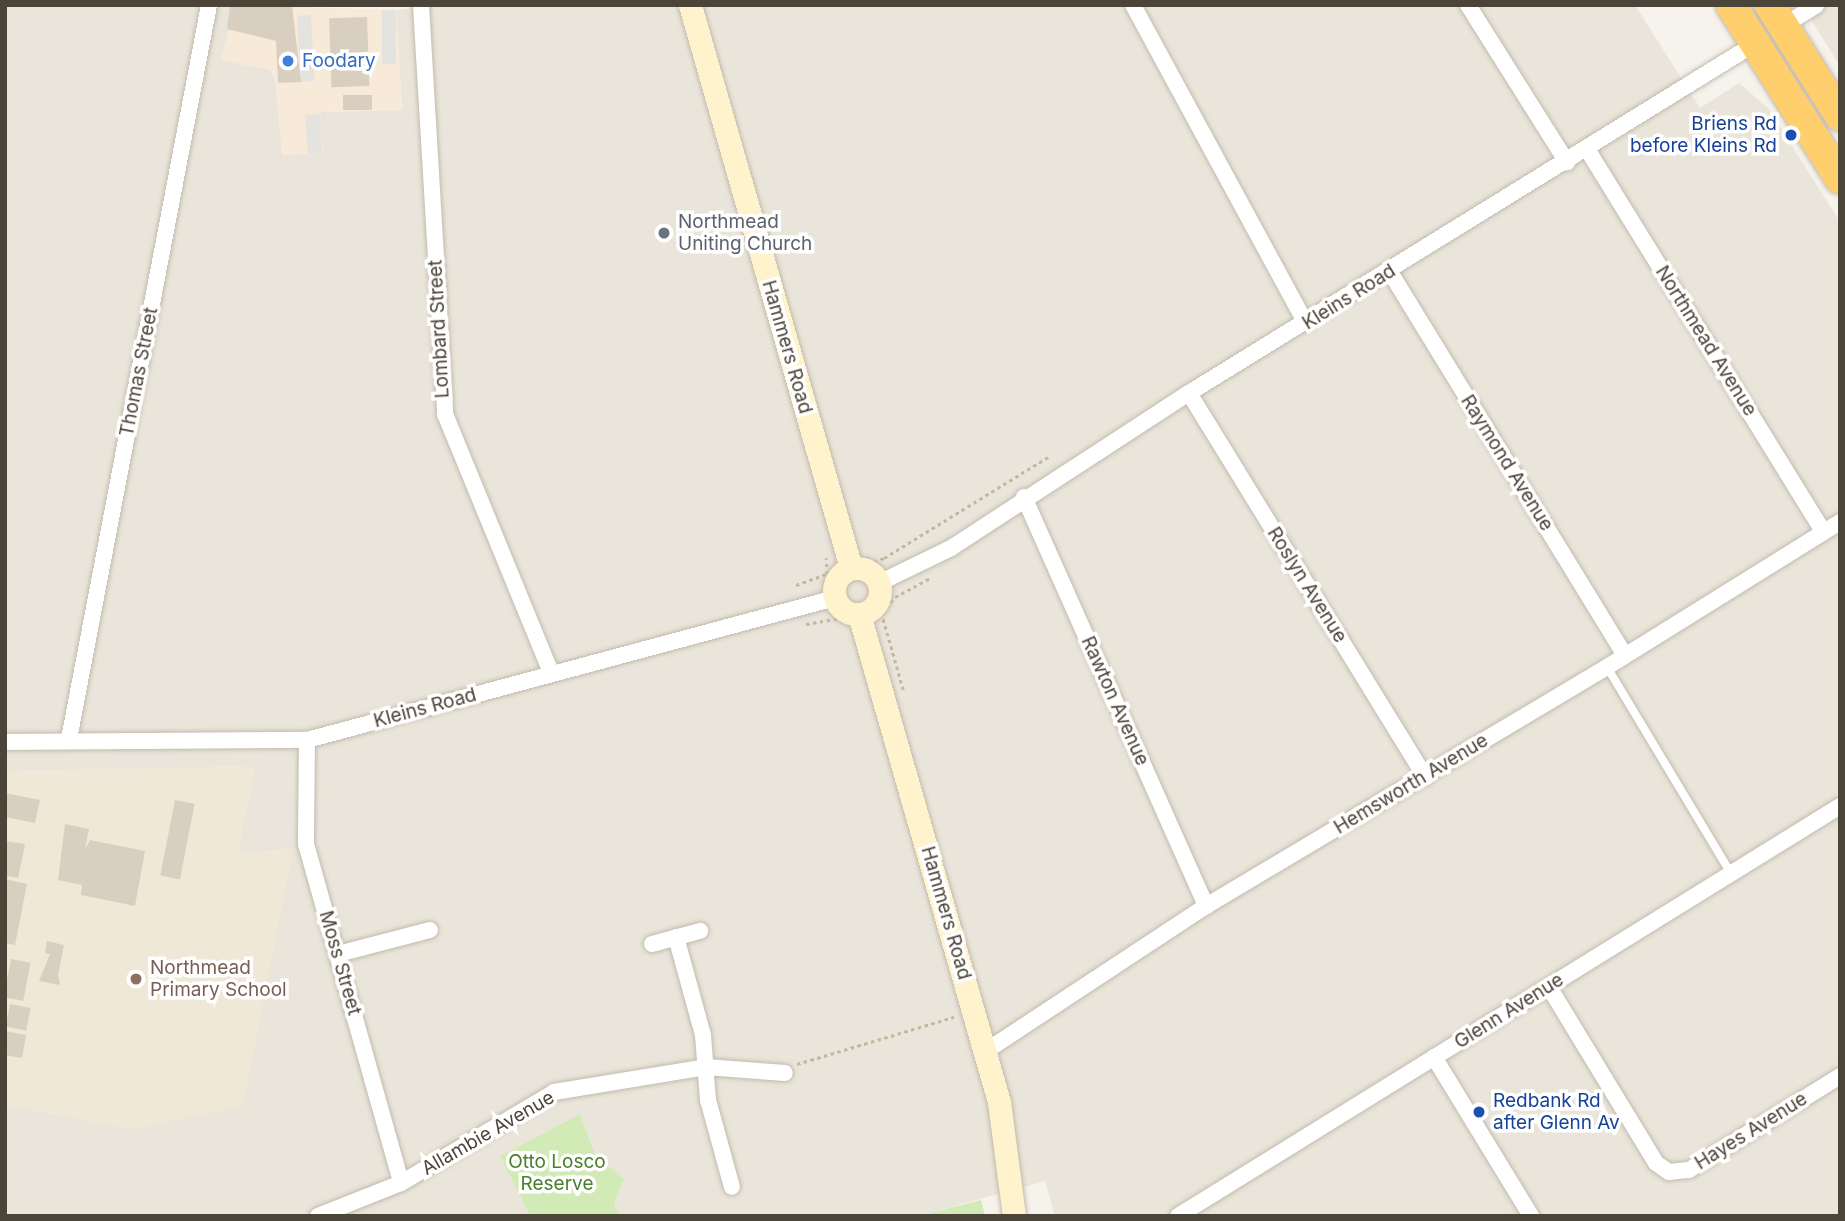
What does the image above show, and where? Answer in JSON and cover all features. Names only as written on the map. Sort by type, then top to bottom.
[{"type":"highway","points":[[1731,5],[1840,179]]},
{"type":"highway","points":[[1776,16],[1840,116]]},
{"type":"highway","name":"Kleins Road","points":[[1756,43],[1776,16]]},
{"type":"street","name":"Thomas Street","points":[[69,738],[209,5]]},
{"type":"street","name":"Lombard Street","points":[[421,5],[445,415],[551,673]]},
{"type":"street","name":"Hammers Road","points":[[690,5],[857,559]]},
{"type":"street","points":[[1133,5],[1306,323]]},
{"type":"street","points":[[1468,5],[1567,162]]},
{"type":"street","name":"Kleins Road","points":[[1776,16],[1816,5]]},
{"type":"street","name":"Kleins Road","points":[[879,583],[951,548],[1024,497],[1189,393],[1390,272],[1756,43]]},
{"type":"street","name":"Northmead Avenue","points":[[1587,149],[1824,532]]},
{"type":"street","name":"Raymond Avenue","points":[[1390,272],[1625,655]]},
{"type":"street","name":"Roslyn Avenue","points":[[1189,393],[1425,777]]},
{"type":"street","name":"Rawton Avenue","points":[[1024,497],[1206,906]]},
{"type":"street","name":"Hemsworth Avenue","points":[[986,1051],[1206,906],[1607,667],[1840,522]]},
{"type":"street","points":[[857,559],[879,583],[876,603],[851,617],[835,598],[838,577],[857,559]]},
{"type":"street","name":"Kleins Road","points":[[5,742],[69,738],[307,740],[835,598]]},
{"type":"street","name":"Hammers Road","points":[[851,617],[986,1051],[1006,1141],[1014,1216]]},
{"type":"street","name":"Moss Street","points":[[307,740],[306,844],[401,1183]]},
{"type":"street","name":"Glenn Avenue","points":[[1178,1216],[1840,806]]},
{"type":"street","points":[[338,954],[430,930]]},
{"type":"street","points":[[652,944],[700,931]]},
{"type":"street","points":[[676,937],[703,1035],[708,1100],[732,1187]]},
{"type":"street","name":"Hayes Avenue","points":[[1549,987],[1657,1163],[1669,1172],[1689,1170],[1840,1076]]},
{"type":"street","points":[[1434,1057],[1531,1216]]},
{"type":"street","name":"Allambie Avenue","points":[[318,1216],[401,1183],[554,1092],[706,1067],[785,1073]]},
{"type":"lane","points":[[1607,667],[1731,873]]},
{"type":"path","points":[[857,559],[874,562],[884,558],[1049,456]]},
{"type":"path","points":[[796,585],[827,574],[826,558]]},
{"type":"path","points":[[903,690],[881,613],[895,597],[939,572]]},
{"type":"path","points":[[807,624],[836,616],[851,617]]},
{"type":"path","points":[[785,1073],[802,1060],[974,1010]]},
{"type":"shaded area","points":[[5,5],[235,5],[278,83],[282,155],[323,153],[320,112],[402,110],[396,10],[450,5],[1635,5],[1700,108],[1739,83],[1769,109],[1840,222],[1840,1216],[1055,1216],[1045,1181],[919,1216],[619,1216],[580,1114],[500,1156],[530,1216],[5,1216],[5,1104],[134,1129],[292,849],[237,854],[255,767],[5,771]]},
{"type":"shaded area","points":[[235,5],[396,10],[402,110],[320,112],[323,153],[282,155],[274,71],[221,60]]},
{"type":"shaded area","points":[[1802,5],[1840,5],[1840,66]]},
{"type":"shaded area","points":[[382,10],[396,10],[396,64],[382,64]]},
{"type":"shaded area","points":[[311,15],[314,81],[300,82],[297,16]]},
{"type":"shaded area","points":[[320,114],[323,153],[308,154],[305,115]]},
{"type":"shaded area","name":"Northmead Primary School","points":[[255,767],[237,854],[293,849],[243,1106],[134,1129],[5,1104],[5,771]]},
{"type":"green space","name":"Otto Losco Reserve","points":[[580,1114],[600,1167],[605,1164],[624,1179],[614,1203],[619,1216],[530,1216],[500,1156]]},
{"type":"green space","points":[[981,1200],[985,1216],[919,1216]]},
{"type":"building","points":[[230,5],[292,5],[301,82],[278,83],[276,41],[227,29]]},
{"type":"building","points":[[367,17],[369,86],[331,87],[329,18]]},
{"type":"building","points":[[343,95],[372,95],[372,110],[343,110]]},
{"type":"building","points":[[5,793],[40,800],[35,823],[5,817]]},
{"type":"building","points":[[175,800],[195,804],[180,879],[160,876]]},
{"type":"building","points":[[65,824],[89,829],[85,849],[90,840],[145,851],[135,906],[81,895],[82,885],[58,880]]},
{"type":"building","points":[[5,841],[25,844],[18,878],[5,876]]},
{"type":"building","points":[[5,879],[27,884],[15,945],[5,943]]},
{"type":"building","points":[[47,941],[64,945],[58,975],[60,985],[39,981],[50,954],[45,953]]},
{"type":"building","points":[[11,959],[31,963],[23,1001],[5,998]]},
{"type":"building","points":[[10,1004],[31,1008],[26,1031],[6,1027]]},
{"type":"building","points":[[5,1031],[26,1035],[22,1058],[5,1055]]},
{"type":"place","name":"Foodary","points":[[288,61]]},
{"type":"place","name":"Briens Rd before Kleins Rd","points":[[1791,135]]},
{"type":"place","name":"Northmead Uniting Church","points":[[664,233]]},
{"type":"place","name":"Northmead Primary School","points":[[136,979]]},
{"type":"place","name":"Redbank Rd after Glenn Av","points":[[1479,1112]]}]
